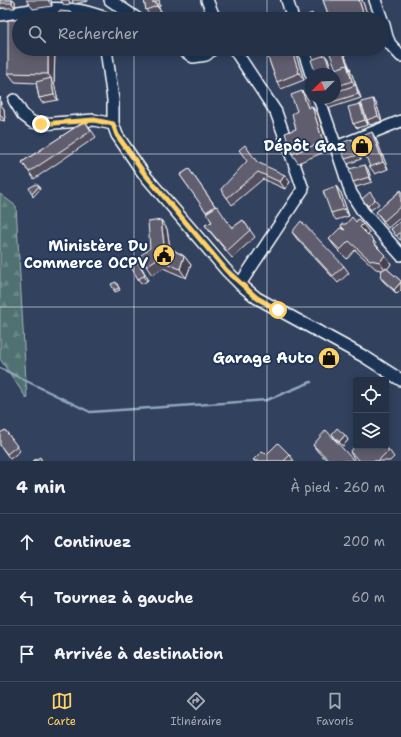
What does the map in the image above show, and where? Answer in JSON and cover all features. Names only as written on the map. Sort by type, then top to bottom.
[{"type":"street","points":[[105,12],[109,0],[127,12]]},
{"type":"street","points":[[206,0],[211,12]]},
{"type":"street","points":[[287,0],[291,12]]},
{"type":"street","points":[[375,0],[379,12]]},
{"type":"street","points":[[24,12],[60,8],[87,12]]},
{"type":"street","points":[[0,15],[12,13]]},
{"type":"street","points":[[389,42],[400,53]]},
{"type":"street","points":[[107,56],[113,100],[113,124],[117,135],[144,173],[226,270],[257,298],[365,357],[401,380]]},
{"type":"street","points":[[239,56],[276,112],[303,189],[240,284]]},
{"type":"street","points":[[305,56],[309,68]]},
{"type":"street","points":[[14,100],[23,115],[32,122],[41,124],[94,120],[113,124]]},
{"type":"street","points":[[321,104],[351,193],[363,212],[401,255]]},
{"type":"street","points":[[336,146],[401,121]]},
{"type":"green space","points":[[0,194],[16,206],[27,399],[0,359]]},
{"type":"building","points":[[0,0],[12,0],[12,3],[0,3]]},
{"type":"building","points":[[144,0],[153,0],[153,3],[155,2],[157,6],[146,10]]},
{"type":"building","points":[[323,0],[359,0],[363,12],[327,12]]},
{"type":"building","points":[[8,20],[12,20],[12,56],[48,56],[48,74],[8,73]]},
{"type":"building","points":[[268,56],[293,56],[299,73],[277,82]]},
{"type":"building","points":[[325,56],[330,68],[314,68],[311,60]]},
{"type":"building","points":[[331,56],[344,56],[348,66],[336,68]]},
{"type":"building","points":[[347,65],[352,81],[341,85],[341,68],[338,68]]},
{"type":"building","points":[[51,78],[54,95],[39,98],[36,82]]},
{"type":"building","points":[[356,85],[358,94],[341,99],[341,90]]},
{"type":"building","points":[[302,91],[305,104],[307,104],[308,108],[312,106],[323,142],[292,154],[285,133],[296,129],[292,114],[297,111],[291,95]]},
{"type":"building","points":[[373,99],[378,116],[367,120],[361,102]]},
{"type":"building","points":[[360,104],[365,120],[353,124],[348,107]]},
{"type":"building","points":[[85,121],[91,131],[29,172],[22,162]]},
{"type":"building","points":[[372,132],[383,162],[370,167],[359,137]]},
{"type":"building","points":[[352,139],[358,155],[345,159],[339,144]]},
{"type":"building","points":[[245,145],[257,162],[285,175],[280,182],[258,172],[227,198],[221,189],[247,161],[239,150]]},
{"type":"building","points":[[365,165],[369,177],[353,182],[349,169]]},
{"type":"building","points":[[189,169],[215,206],[206,212],[180,175]]},
{"type":"building","points":[[36,184],[39,186],[32,194],[29,188]]},
{"type":"building","points":[[336,186],[344,209],[331,213],[323,191]]},
{"type":"building","points":[[401,190],[401,206],[384,221],[376,212]]},
{"type":"building","points":[[370,192],[375,199],[368,206],[362,199]]},
{"type":"building","points":[[217,206],[232,228],[243,220],[250,230],[227,251],[205,225],[212,222],[206,213]]},
{"type":"building","points":[[352,217],[356,222],[358,219],[363,224],[360,227],[385,255],[380,262],[370,260],[349,241],[340,250],[329,239],[340,228],[345,230],[341,226],[342,224],[346,224]]},
{"type":"building","points":[[161,220],[164,245],[184,256],[180,269],[157,259],[146,266],[140,256],[150,248],[148,222]]},
{"type":"building","points":[[301,221],[344,266],[333,276],[292,232]]},
{"type":"building","points":[[401,221],[401,232],[396,236],[391,229]]},
{"type":"building","points":[[137,261],[145,274],[138,279],[131,267]]},
{"type":"building","points":[[386,268],[401,281],[394,290],[380,277],[382,270]]},
{"type":"building","points":[[116,282],[119,288],[114,290],[111,284]]},
{"type":"building","points":[[337,428],[345,435],[339,442],[332,434]]},
{"type":"building","points":[[5,430],[17,446],[7,454],[0,445],[0,433]]},
{"type":"building","points":[[326,430],[354,461],[330,461],[313,445]]},
{"type":"building","points":[[278,443],[290,455],[284,461],[253,460],[261,452],[267,454]]},
{"type":"building","points":[[353,448],[389,450],[378,461],[360,461],[350,452]]},
{"type":"building","points":[[40,457],[42,461],[33,461]]},
{"type":"waterway","points":[[0,368],[90,412],[267,400],[311,382]]},
{"type":"place","name":"Dépôt Gaz","points":[[362,146]]},
{"type":"place","name":"Ministère Du Commerce OCPV","points":[[164,255]]},
{"type":"place","name":"Garage Auto","points":[[329,358]]},
{"type":"route","points":[[41,124],[94,120],[113,124],[117,135],[144,173],[226,270],[257,298],[278,310]]}]
